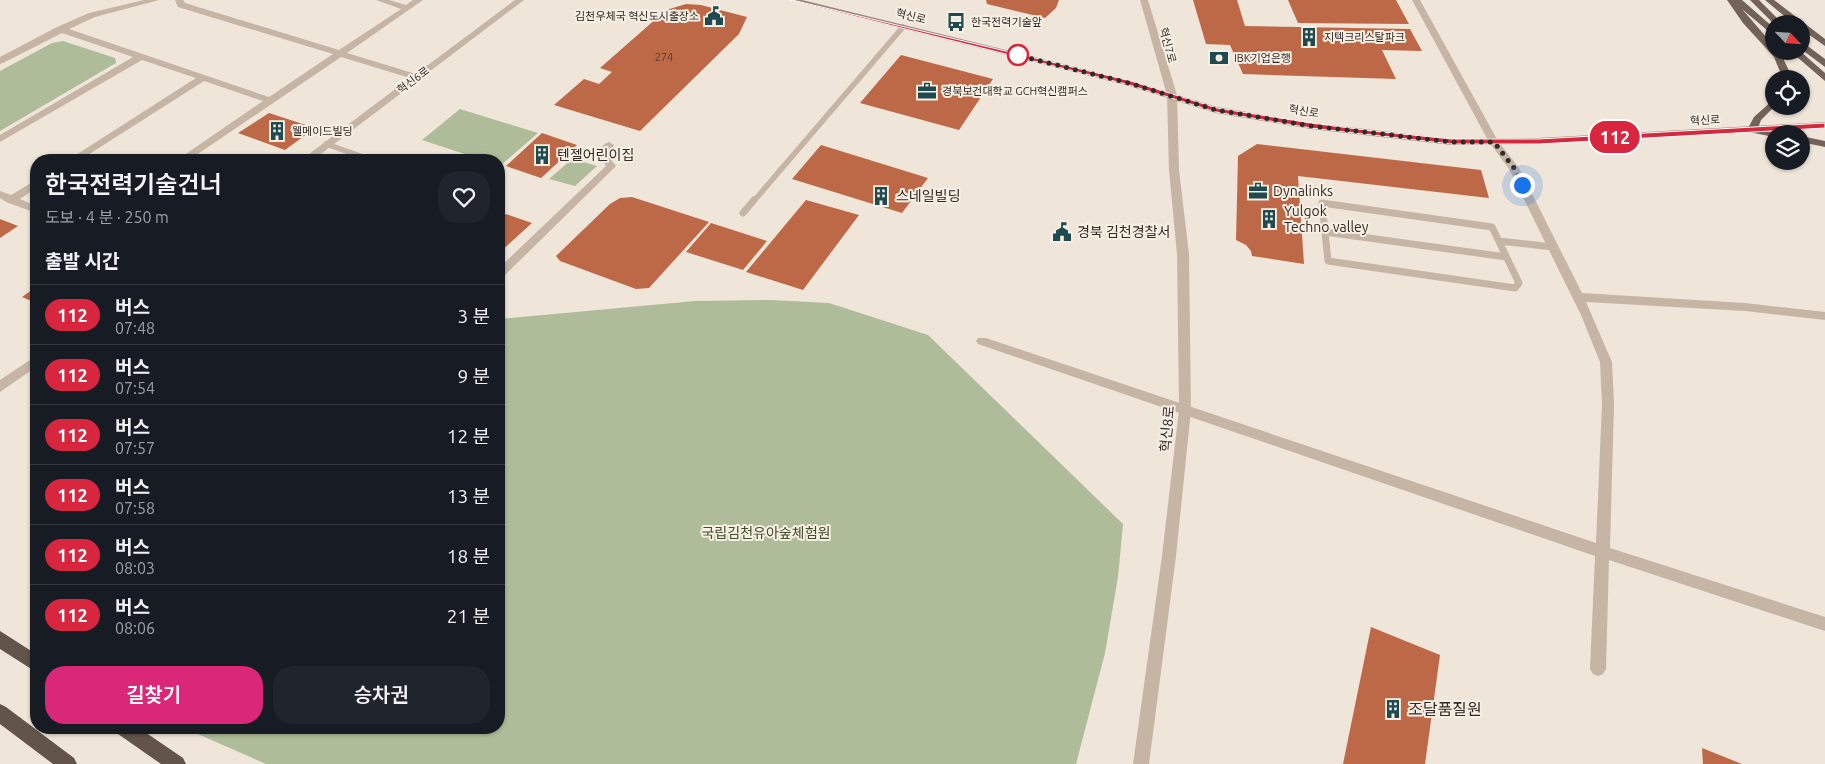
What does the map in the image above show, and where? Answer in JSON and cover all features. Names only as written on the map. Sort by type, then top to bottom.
[{"type":"highway","points":[[0,638],[30,660]]},
{"type":"highway","points":[[0,713],[68,764]]},
{"type":"highway","points":[[133,734],[176,763]]},
{"type":"main road","name":"혁신로","points":[[792,0],[1172,95],[1216,110],[1311,126],[1452,142],[1494,142],[1825,126]]},
{"type":"main road","points":[[1731,0],[1746,21],[1778,56],[1784,70]]},
{"type":"main road","points":[[1737,0],[1765,25]]},
{"type":"main road","points":[[1754,0],[1770,15]]},
{"type":"main road","points":[[1769,0],[1789,15]]},
{"type":"main road","points":[[1810,31],[1825,43]]},
{"type":"main road","points":[[1810,52],[1825,64]]},
{"type":"main road","points":[[1804,60],[1825,78]]},
{"type":"main road","points":[[1765,112],[1757,120],[1752,130],[1765,132]]},
{"type":"main road","points":[[1810,141],[1825,144]]},
{"type":"street","points":[[0,61],[92,15],[155,0]]},
{"type":"street","points":[[178,0],[181,5],[417,77]]},
{"type":"street","points":[[380,0],[408,8]]},
{"type":"street","points":[[191,154],[419,0]]},
{"type":"street","name":"혁신6로","points":[[314,154],[520,0]]},
{"type":"street","name":"혁신7로","points":[[1144,0],[1172,95]]},
{"type":"street","points":[[1416,0],[1494,142],[1514,168],[1578,297],[1606,362],[1608,404],[1598,669]]},
{"type":"street","points":[[60,30],[269,100]]},
{"type":"street","points":[[0,139],[140,57]]},
{"type":"street","points":[[83,154],[203,78]]},
{"type":"street","name":"혁신8로","points":[[1141,764],[1169,556],[1185,410],[1184,254],[1174,170],[1172,95]]},
{"type":"street","points":[[505,268],[611,166],[604,156],[604,151],[609,145]]},
{"type":"street","points":[[10,200],[30,187]]},
{"type":"street","points":[[0,194],[30,208]]},
{"type":"street","points":[[1578,297],[1746,307],[1808,312],[1825,316]]},
{"type":"street","points":[[982,341],[1603,552],[1825,624]]},
{"type":"street","points":[[0,387],[30,365]]},
{"type":"lane","points":[[743,213],[903,27]]},
{"type":"lane","points":[[326,144],[355,154]]},
{"type":"lane","points":[[1322,203],[1492,226],[1499,241],[1519,283],[1515,288],[1328,261],[1322,203]]},
{"type":"lane","points":[[1325,232],[1506,257]]},
{"type":"lane","points":[[1499,241],[1554,247]]},
{"type":"green space","points":[[63,41],[115,58],[116,63],[0,131],[0,71],[52,43]]},
{"type":"green space","points":[[460,109],[538,133],[505,162],[505,154],[465,154],[422,140]]},
{"type":"green space","points":[[572,159],[597,166],[575,186],[549,179]]},
{"type":"green space","name":"국립김천유아숲체험원","points":[[771,300],[829,303],[928,335],[1123,524],[1118,577],[1105,653],[1076,764],[266,764],[198,734],[505,734],[505,318],[695,301]]},
{"type":"building","points":[[986,0],[1059,0],[1056,8],[1045,18],[987,4]]},
{"type":"building","name":"지텍크리스탈파크","points":[[1193,0],[1237,0],[1245,26],[1410,29],[1422,51],[1382,50],[1396,79],[1243,74],[1230,45],[1206,44]]},
{"type":"building","points":[[1288,0],[1396,0],[1409,24],[1298,23]]},
{"type":"building","points":[[686,4],[701,5],[747,17],[739,34],[640,131],[554,105],[584,79],[599,84],[612,72],[600,68],[666,10]]},
{"type":"building","name":"경북보건대학교 GCH혁신캠퍼스","points":[[901,55],[993,79],[959,130],[860,103]]},
{"type":"building","name":"웰메이드빌딩","points":[[269,113],[315,128],[285,150],[238,133]]},
{"type":"building","name":"텐젤어린이집","points":[[542,133],[577,145],[541,178],[506,166]]},
{"type":"building","name":"Yulgok Techno valley","points":[[1257,144],[1481,170],[1489,198],[1298,176],[1304,264],[1252,256],[1251,251],[1246,245],[1236,240],[1238,156]]},
{"type":"building","name":"스네일빌딩","points":[[821,145],[928,178],[902,213],[792,179]]},
{"type":"building","points":[[632,197],[709,222],[649,288],[636,289],[560,261],[556,256],[610,204],[620,198]]},
{"type":"building","points":[[806,200],[859,215],[803,290],[746,272]]},
{"type":"building","points":[[505,215],[532,223],[505,248]]},
{"type":"building","points":[[0,219],[18,226],[0,238]]},
{"type":"building","points":[[711,223],[767,241],[743,270],[686,252]]},
{"type":"building","points":[[30,291],[30,300],[22,297]]},
{"type":"building","name":"조달품질원","points":[[1371,627],[1440,655],[1425,764],[1343,764]]},
{"type":"building","points":[[1702,748],[1742,764],[1703,764]]},
{"type":"bus line","name":"112","points":[[792,0],[1129,83],[1216,110],[1311,126],[1452,142],[1482,142],[1539,141],[1825,126]]},
{"type":"place","name":"김천우체국 혁신도시출장소","points":[[714,16]]},
{"type":"place","name":"한국전력기술앞","points":[[956,22]]},
{"type":"place","name":"지텍크리스탈파크","points":[[1309,37]]},
{"type":"place","name":"IBK기업은행","points":[[1219,58]]},
{"type":"place","name":"경북보건대학교 GCH혁신캠퍼스","points":[[927,91]]},
{"type":"place","name":"웰메이드빌딩","points":[[277,131]]},
{"type":"place","name":"텐젤어린이집","points":[[542,155]]},
{"type":"place","name":"Dynalinks","points":[[1258,191]]},
{"type":"place","name":"스네일빌딩","points":[[881,196]]},
{"type":"place","name":"Yulgok Techno valley","points":[[1269,219]]},
{"type":"place","name":"경북 김천경찰서","points":[[1062,232]]},
{"type":"place","name":"조달품질원","points":[[1393,709]]},
{"type":"route","points":[[1018,55],[1016,55],[1129,83],[1216,110],[1311,126],[1452,142],[1494,142],[1514,168],[1522,185]]}]
